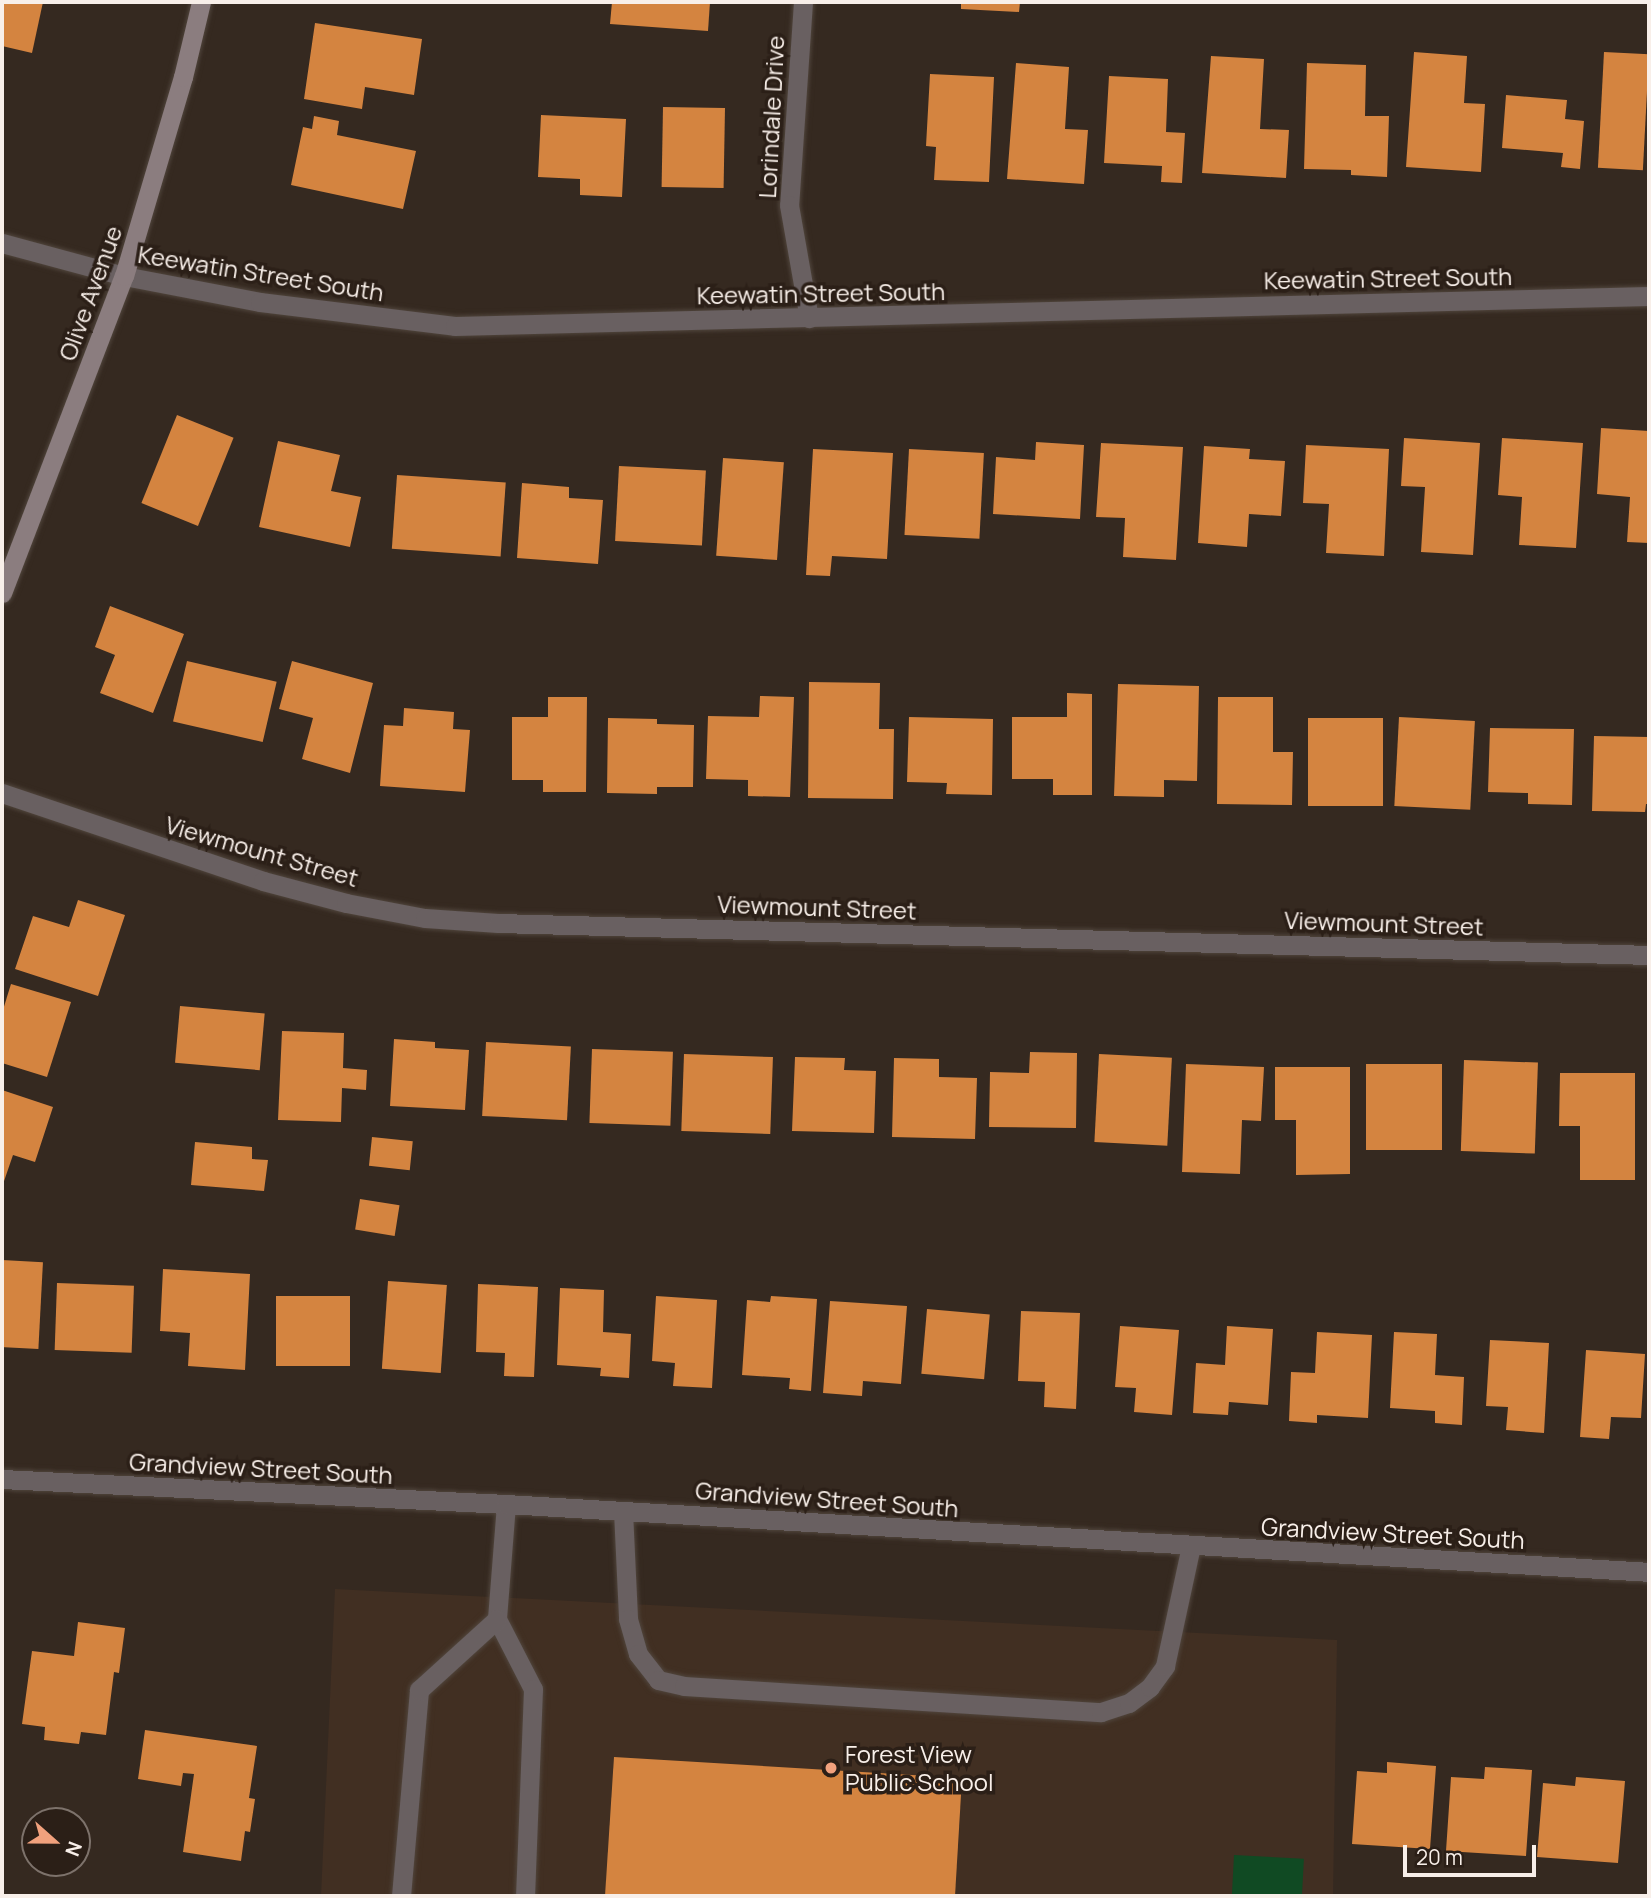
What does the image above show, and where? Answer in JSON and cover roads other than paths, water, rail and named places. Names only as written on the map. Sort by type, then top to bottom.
[{"type":"main road","name":"Olive Avenue","points":[[2,593],[124,276],[183,77],[201,2]]},
{"type":"street","name":"Lorindale Drive","points":[[803,2],[789,205],[809,318]]},
{"type":"street","name":"Keewatin Street South","points":[[2,243],[124,276],[260,302],[455,326],[1649,296]]},
{"type":"street","name":"Viewmount Street","points":[[2,793],[263,881],[346,903],[425,918],[498,923],[1649,955]]},
{"type":"street","name":"Grandview Street South","points":[[2,1479],[506,1504],[1649,1572]]},
{"type":"street","points":[[506,1504],[497,1619],[533,1689],[525,1896]]},
{"type":"street","points":[[623,1511],[628,1619],[638,1654],[659,1680],[684,1686],[1101,1713],[1129,1703],[1150,1687],[1166,1666],[1191,1546]]},
{"type":"street","points":[[401,1896],[419,1690],[497,1619]]},
{"type":"place","name":"Forest View Public School","points":[[831,1768]]}]
